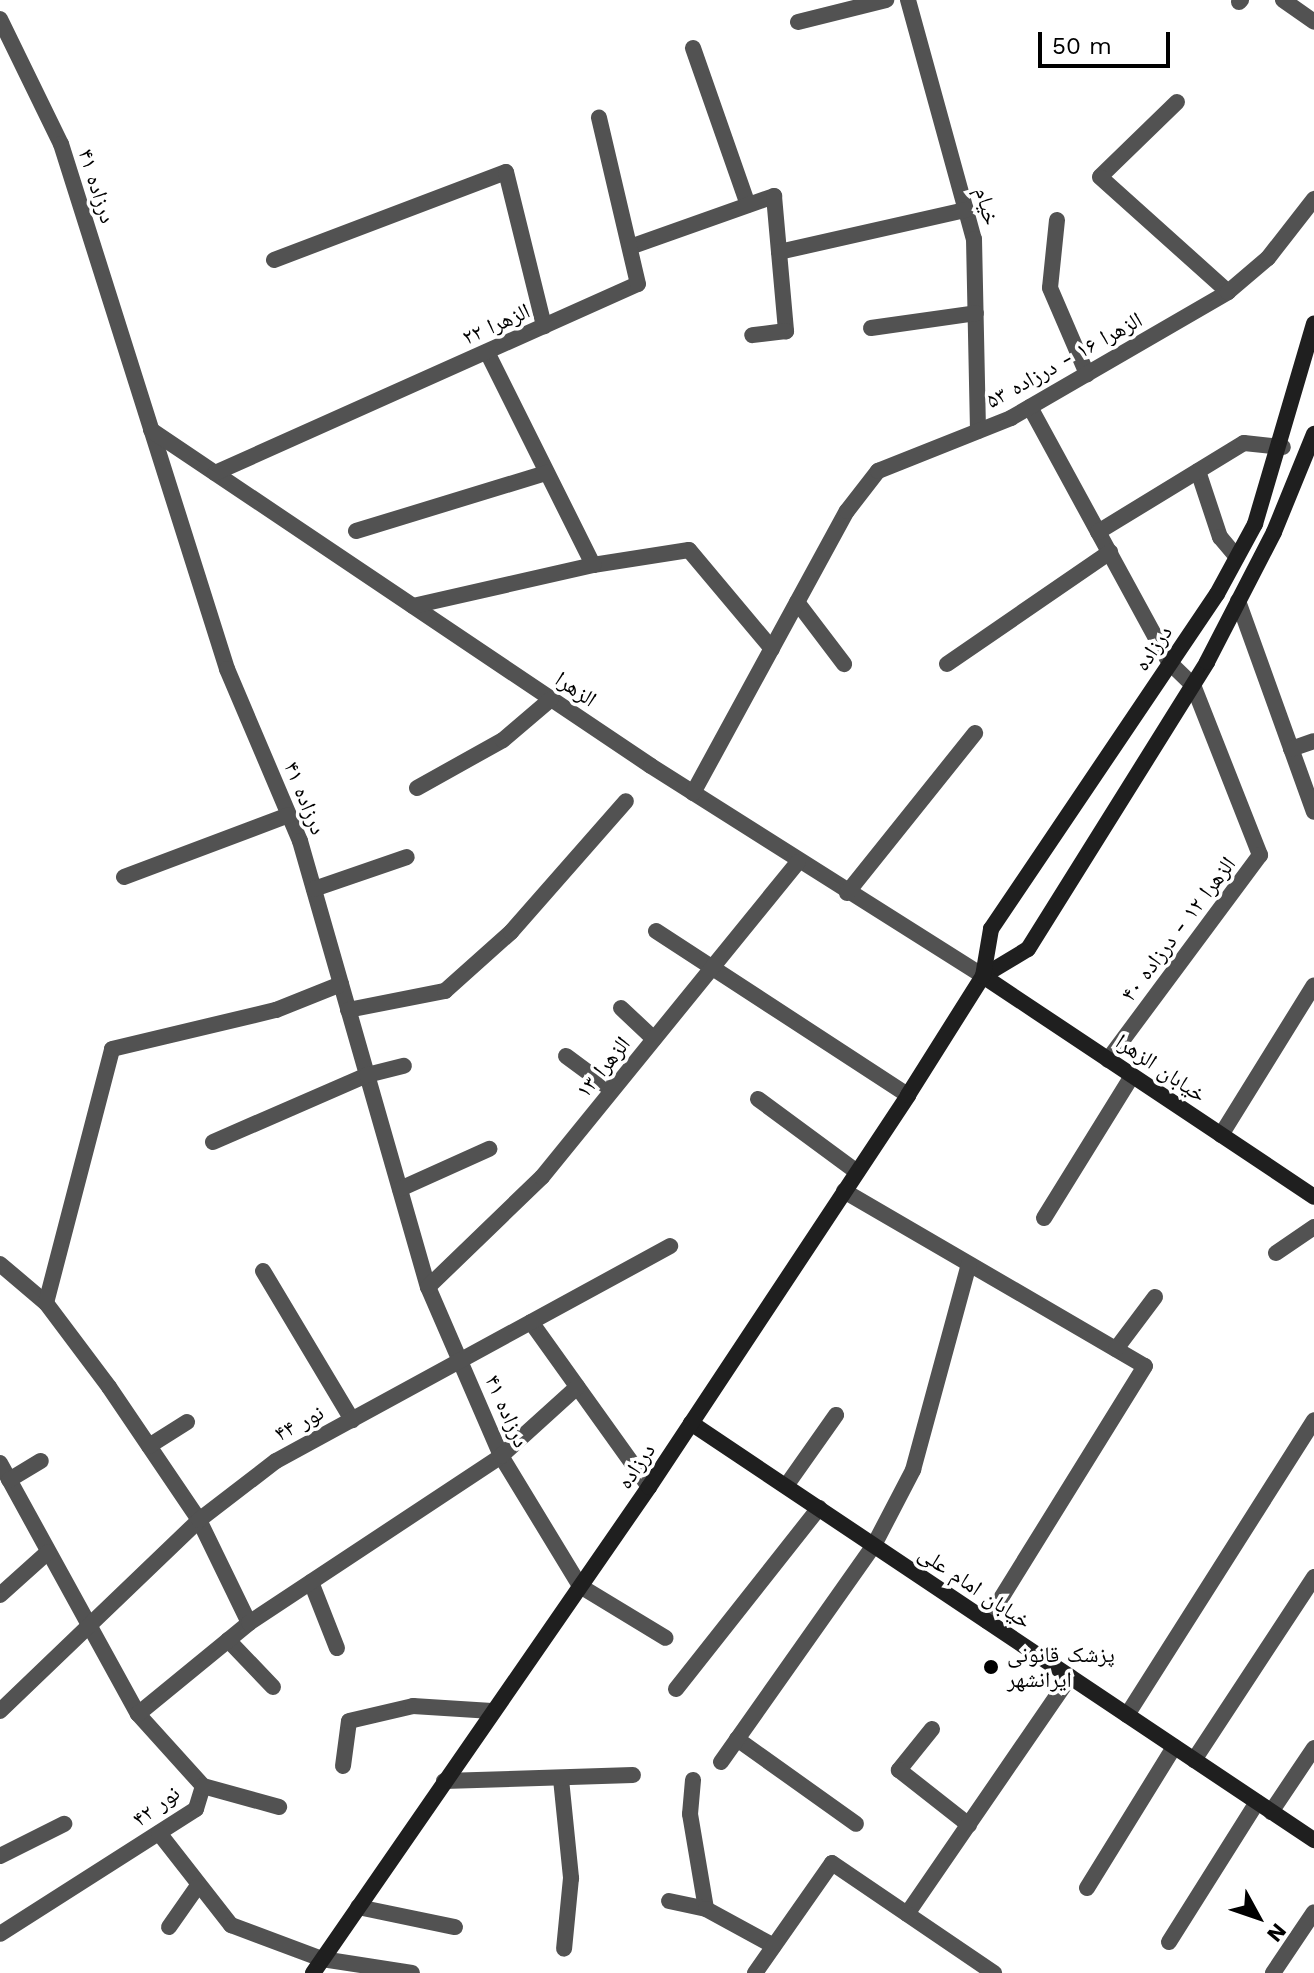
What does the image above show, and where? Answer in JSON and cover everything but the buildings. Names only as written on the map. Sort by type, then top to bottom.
[{"type":"main road","name":"درزاده","points":[[317,1966],[649,1487],[983,976],[991,929],[1237,557],[1283,447],[1314,323]]},
{"type":"main road","name":"درزاده","points":[[983,976],[1028,949],[1193,685],[1238,601],[1314,434]]},
{"type":"main road","name":"خیابان الزهرا","points":[[983,976],[1314,1197]]},
{"type":"main road","name":"خیابان امام علی","points":[[691,1423],[1314,1840]]},
{"type":"street","points":[[798,22],[886,0]]},
{"type":"street","name":"خیام","points":[[908,0],[974,239],[978,431]]},
{"type":"street","points":[[1283,0],[1314,22]]},
{"type":"street","name":"درزاده ۴۱","points":[[0,19],[61,144],[227,669],[289,815],[314,889],[428,1287],[501,1456],[580,1586]]},
{"type":"street","points":[[693,48],[748,205]]},
{"type":"street","points":[[1177,102],[1100,177],[1228,292]]},
{"type":"street","name":"الزهرا ۲۲","points":[[215,473],[638,284],[599,118]]},
{"type":"street","points":[[274,260],[506,172],[544,326]]},
{"type":"street","points":[[630,247],[774,196],[786,331],[752,335]]},
{"type":"street","name":"الزهرا ۱۶ - درزاده ۵۳","points":[[693,793],[847,511],[878,471],[1030,407],[1228,292],[1268,258],[1314,199]]},
{"type":"street","points":[[779,252],[966,210]]},
{"type":"street","points":[[1057,220],[1050,288],[1087,374]]},
{"type":"street","points":[[871,328],[976,313]]},
{"type":"street","points":[[487,352],[593,565]]},
{"type":"street","points":[[1030,407],[1169,662],[1193,685]]},
{"type":"street","name":"الزهرا","points":[[151,430],[798,862],[983,976]]},
{"type":"street","points":[[1098,532],[1244,443],[1283,447]]},
{"type":"street","points":[[1198,471],[1220,537],[1237,557]]},
{"type":"street","points":[[356,531],[546,473]]},
{"type":"street","points":[[413,606],[593,565],[689,550],[772,649]]},
{"type":"street","points":[[947,664],[1110,552]]},
{"type":"street","points":[[1238,601],[1314,812]]},
{"type":"street","points":[[797,602],[844,664]]},
{"type":"street","name":"الزهرا ۱۲ - درزاده ۴۰","points":[[1108,1060],[1260,855],[1193,685]]},
{"type":"street","points":[[417,788],[503,740],[551,699]]},
{"type":"street","points":[[847,893],[975,733]]},
{"type":"street","points":[[1291,749],[1314,741]]},
{"type":"street","points":[[348,1010],[445,991],[511,932],[626,801]]},
{"type":"street","points":[[124,877],[289,815]]},
{"type":"street","points":[[314,889],[407,857]]},
{"type":"street","name":"الزهرا ۱۳","points":[[428,1287],[542,1177],[798,862]]},
{"type":"street","points":[[656,931],[715,965],[908,1095]]},
{"type":"street","points":[[46,1303],[112,1049],[276,1010],[341,984]]},
{"type":"street","points":[[1221,1135],[1311,996]]},
{"type":"street","points":[[621,1008],[654,1039]]},
{"type":"street","points":[[566,1056],[612,1090]]},
{"type":"street","points":[[213,1142],[367,1075],[404,1066]]},
{"type":"street","points":[[1044,1218],[1132,1076]]},
{"type":"street","points":[[758,1099],[857,1172]]},
{"type":"street","points":[[400,1189],[489,1149]]},
{"type":"street","points":[[844,1191],[1145,1366],[987,1621]]},
{"type":"street","points":[[1276,1253],[1314,1227]]},
{"type":"street","name":"نور ۴۴","points":[[0,1711],[199,1520],[276,1461],[670,1246]]},
{"type":"street","points":[[0,1264],[46,1303],[149,1446],[199,1520],[249,1623]]},
{"type":"street","points":[[721,1762],[874,1545],[913,1470],[969,1264]]},
{"type":"street","points":[[263,1271],[352,1420]]},
{"type":"street","points":[[1116,1349],[1155,1297]]},
{"type":"street","points":[[531,1322],[649,1487]]},
{"type":"street","points":[[138,1714],[249,1623],[501,1456],[577,1387]]},
{"type":"street","points":[[786,1486],[836,1415]]},
{"type":"street","points":[[1127,1715],[1314,1420]]},
{"type":"street","points":[[149,1446],[187,1422]]},
{"type":"street","points":[[9,1480],[41,1461]]},
{"type":"street","name":"نور ۴۲","points":[[0,1463],[138,1714],[203,1786],[196,1809],[0,1934]]},
{"type":"street","points":[[676,1689],[819,1508]]},
{"type":"street","points":[[0,1595],[48,1552]]},
{"type":"street","points":[[1194,1760],[1314,1577]]},
{"type":"street","points":[[311,1582],[337,1648]]},
{"type":"street","points":[[580,1586],[666,1638]]},
{"type":"street","points":[[228,1640],[273,1687]]},
{"type":"street","points":[[907,1914],[1070,1677]]},
{"type":"street","points":[[343,1766],[349,1721],[413,1706],[492,1711]]},
{"type":"street","points":[[932,1729],[899,1770],[969,1825]]},
{"type":"street","points":[[737,1739],[856,1824]]},
{"type":"street","points":[[1087,1888],[1174,1747]]},
{"type":"street","points":[[1169,1942],[1264,1807],[1314,1748]]},
{"type":"street","points":[[444,1781],[633,1775]]},
{"type":"street","points":[[561,1779],[571,1878],[564,1949]]},
{"type":"street","points":[[693,1780],[690,1814],[706,1909]]},
{"type":"street","points":[[203,1786],[279,1807]]},
{"type":"street","points":[[0,1856],[64,1824]]},
{"type":"street","points":[[159,1833],[197,1887],[231,1925],[317,1966],[412,1973]]},
{"type":"street","points":[[755,1973],[832,1863],[994,1973]]},
{"type":"street","points":[[169,1927],[197,1887]]},
{"type":"street","points":[[669,1901],[706,1909],[774,1946]]},
{"type":"street","points":[[358,1907],[455,1927]]},
{"type":"street","points":[[1273,1973],[1314,1912]]},
{"type":"place","name":"پزشک قانونی ایرانشهر","points":[[991,1667]]}]
